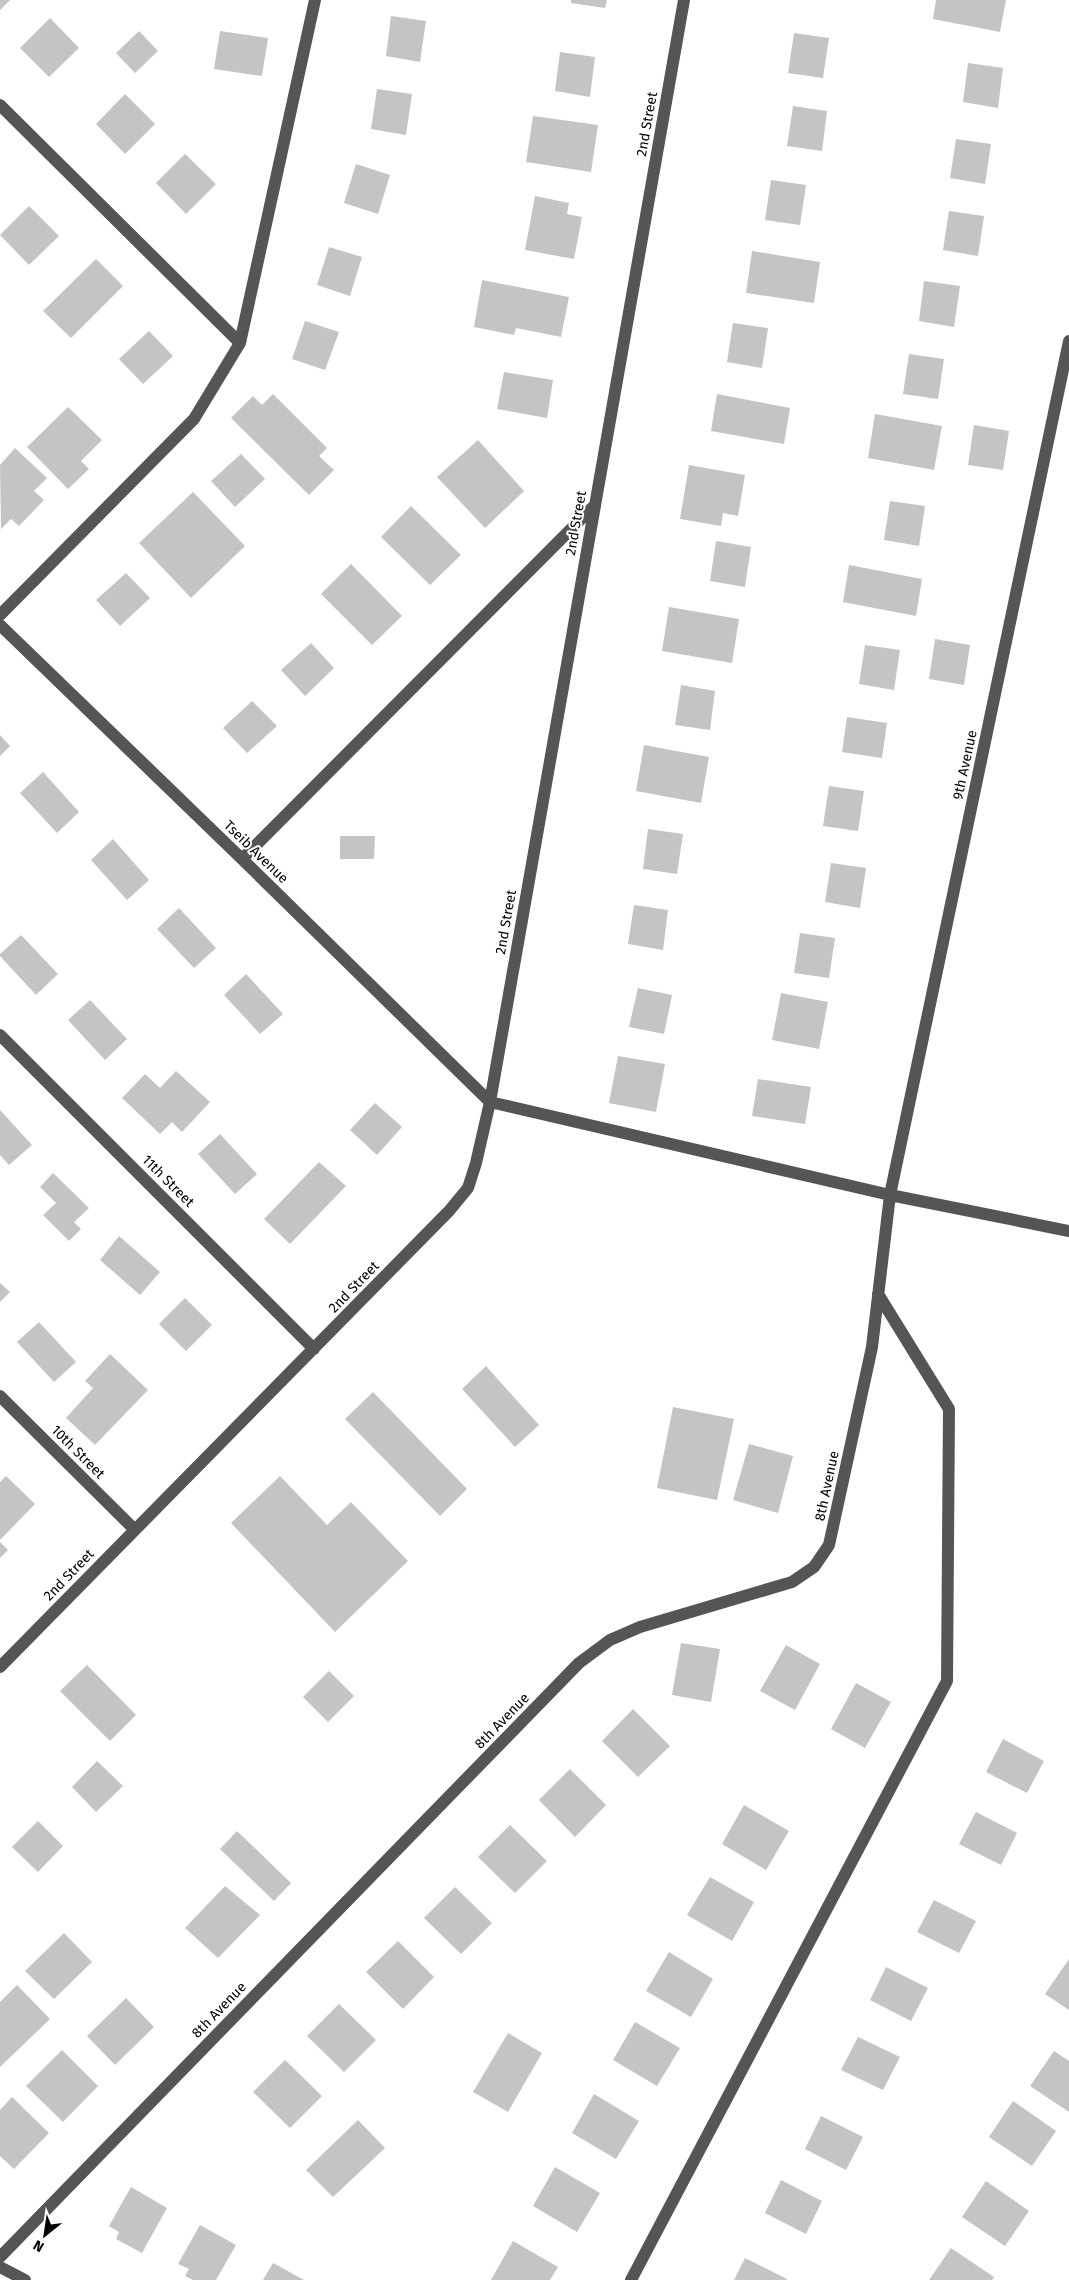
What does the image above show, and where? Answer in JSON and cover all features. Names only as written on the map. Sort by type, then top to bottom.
[{"type":"street","points":[[0,615],[194,419],[240,343],[315,0]]},
{"type":"street","name":"2nd Street","points":[[0,1667],[449,1211],[468,1188],[476,1163],[490,1102],[684,0]]},
{"type":"street","points":[[0,105],[240,343]]},
{"type":"street","name":"9th Avenue","points":[[890,1195],[1069,341]]},
{"type":"street","points":[[242,859],[594,506]]},
{"type":"street","name":"Tseib Avenue","points":[[0,625],[490,1102]]},
{"type":"street","name":"11th Street","points":[[0,1034],[314,1349]]},
{"type":"street","points":[[490,1102],[890,1195],[1069,1231]]},
{"type":"street","name":"8th Avenue","points":[[0,2256],[579,1663],[610,1640],[640,1627],[792,1582],[814,1567],[829,1545],[872,1347],[890,1195]]},
{"type":"street","points":[[631,2280],[947,1681],[949,1409],[878,1294]]},
{"type":"street","name":"10th Street","points":[[0,1396],[135,1530]]},
{"type":"street","points":[[0,2267],[25,2280]]},
{"type":"building","points":[[0,0],[10,0],[0,10]]},
{"type":"building","points":[[571,0],[607,0],[605,8],[571,3]]},
{"type":"building","points":[[936,0],[1006,0],[1000,32],[933,19]]},
{"type":"building","points":[[391,16],[426,21],[420,62],[386,56]]},
{"type":"building","points":[[50,18],[79,48],[49,77],[20,48]]},
{"type":"building","points":[[139,31],[158,51],[135,73],[116,53]]},
{"type":"building","points":[[220,31],[268,38],[262,76],[214,69]]},
{"type":"building","points":[[794,33],[829,38],[823,78],[788,73]]},
{"type":"building","points":[[560,52],[595,57],[590,97],[555,91]]},
{"type":"building","points":[[968,63],[1003,68],[998,108],[963,102]]},
{"type":"building","points":[[377,89],[412,94],[406,135],[371,129]]},
{"type":"building","points":[[125,94],[155,124],[125,154],[96,124]]},
{"type":"building","points":[[793,106],[827,111],[822,151],[787,146]]},
{"type":"building","points":[[533,116],[598,125],[591,172],[526,162]]},
{"type":"building","points":[[956,139],[991,144],[985,184],[950,178]]},
{"type":"building","points":[[185,154],[216,184],[186,214],[156,183]]},
{"type":"building","points":[[356,164],[390,175],[378,214],[344,203]]},
{"type":"building","points":[[771,180],[806,185],[800,225],[765,220]]},
{"type":"building","points":[[535,196],[569,203],[567,214],[582,217],[574,259],[525,250]]},
{"type":"building","points":[[29,206],[59,236],[29,265],[0,235]]},
{"type":"building","points":[[949,211],[984,216],[978,256],[943,250]]},
{"type":"building","points":[[329,247],[362,257],[350,296],[317,285]]},
{"type":"building","points":[[752,251],[820,262],[814,303],[746,293]]},
{"type":"building","points":[[96,259],[123,286],[71,338],[43,311]]},
{"type":"building","points":[[482,280],[569,297],[561,337],[516,328],[514,335],[474,327]]},
{"type":"building","points":[[924,281],[960,286],[954,327],[919,321]]},
{"type":"building","points":[[305,321],[339,332],[325,370],[292,359]]},
{"type":"building","points":[[733,323],[768,328],[762,368],[727,362]]},
{"type":"building","points":[[149,331],[173,356],[143,384],[119,359]]},
{"type":"building","points":[[909,354],[944,359],[938,399],[903,394]]},
{"type":"building","points":[[504,372],[553,380],[547,418],[497,409]]},
{"type":"building","points":[[273,394],[327,448],[319,456],[334,470],[309,495],[231,418],[253,396],[262,405]]},
{"type":"building","points":[[717,394],[790,408],[784,444],[711,431]]},
{"type":"building","points":[[68,407],[102,440],[81,461],[89,469],[68,489],[27,447]]},
{"type":"building","points":[[875,414],[942,426],[934,470],[868,458]]},
{"type":"building","points":[[974,425],[1009,431],[1003,470],[968,465]]},
{"type":"building","points":[[478,440],[524,491],[485,528],[437,477]]},
{"type":"building","points":[[15,448],[47,478],[34,491],[44,500],[19,526],[11,519],[1,529],[0,465]]},
{"type":"building","points":[[241,454],[265,479],[235,507],[211,481]]},
{"type":"building","points":[[689,465],[745,475],[738,516],[723,513],[721,526],[680,519]]},
{"type":"building","points":[[193,492],[245,546],[191,598],[139,543]]},
{"type":"building","points":[[890,501],[925,506],[919,546],[884,540]]},
{"type":"building","points":[[411,506],[461,555],[430,585],[381,537]]},
{"type":"building","points":[[716,541],[751,547],[745,587],[710,581]]},
{"type":"building","points":[[351,564],[402,616],[372,645],[321,594]]},
{"type":"building","points":[[849,565],[922,579],[916,616],[843,602]]},
{"type":"building","points":[[126,573],[150,598],[120,626],[96,600]]},
{"type":"building","points":[[669,607],[739,619],[732,663],[662,651]]},
{"type":"building","points":[[935,639],[970,645],[964,685],[929,679]]},
{"type":"building","points":[[311,643],[334,668],[305,696],[281,670]]},
{"type":"building","points":[[865,645],[900,650],[894,690],[859,684]]},
{"type":"building","points":[[681,685],[715,691],[710,730],[675,725]]},
{"type":"building","points":[[252,701],[277,726],[247,753],[223,728]]},
{"type":"building","points":[[847,717],[887,723],[882,758],[842,752]]},
{"type":"building","points":[[0,735],[10,746],[0,756]]},
{"type":"building","points":[[644,745],[709,757],[701,803],[636,791]]},
{"type":"building","points":[[43,772],[79,812],[57,833],[20,793]]},
{"type":"building","points":[[829,786],[864,791],[858,831],[823,826]]},
{"type":"building","points":[[648,829],[683,834],[677,874],[643,869]]},
{"type":"building","points":[[340,836],[375,836],[374,859],[340,859]]},
{"type":"building","points":[[113,839],[149,880],[127,900],[91,860]]},
{"type":"building","points":[[831,863],[866,868],[860,908],[825,902]]},
{"type":"building","points":[[634,905],[668,910],[663,950],[628,944]]},
{"type":"building","points":[[179,908],[216,948],[194,968],[157,929]]},
{"type":"building","points":[[800,933],[835,938],[829,978],[794,973]]},
{"type":"building","points":[[21,935],[58,974],[36,995],[0,956]]},
{"type":"building","points":[[246,974],[283,1014],[260,1034],[224,995]]},
{"type":"building","points":[[638,988],[672,995],[664,1034],[629,1027]]},
{"type":"building","points":[[781,993],[828,1002],[819,1049],[772,1040]]},
{"type":"building","points":[[90,1000],[127,1039],[105,1060],[68,1020]]},
{"type":"building","points":[[618,1056],[665,1064],[656,1112],[609,1103]]},
{"type":"building","points":[[176,1071],[210,1102],[182,1132],[172,1122],[160,1134],[122,1098],[145,1074],[160,1088]]},
{"type":"building","points":[[758,1079],[811,1087],[805,1124],[752,1116]]},
{"type":"building","points":[[375,1103],[402,1127],[377,1155],[350,1130]]},
{"type":"building","points":[[0,1110],[32,1145],[9,1165],[0,1155]]},
{"type":"building","points":[[220,1134],[257,1174],[235,1194],[198,1154]]},
{"type":"building","points":[[319,1162],[346,1186],[290,1244],[264,1219]]},
{"type":"building","points":[[53,1173],[89,1208],[74,1222],[81,1229],[69,1241],[43,1215],[56,1203],[40,1187]]},
{"type":"building","points":[[119,1236],[160,1272],[140,1295],[100,1260]]},
{"type":"building","points":[[0,1283],[10,1292],[0,1302]]},
{"type":"building","points":[[185,1298],[212,1325],[186,1351],[159,1324]]},
{"type":"building","points":[[39,1322],[76,1362],[54,1382],[17,1342]]},
{"type":"building","points":[[110,1354],[148,1390],[95,1445],[66,1418],[93,1388],[85,1381]]},
{"type":"building","points":[[486,1366],[539,1425],[515,1447],[462,1389]]},
{"type":"building","points":[[373,1392],[467,1489],[440,1516],[345,1419]]},
{"type":"building","points":[[673,1407],[734,1419],[717,1500],[657,1488]]},
{"type":"building","points":[[749,1444],[793,1456],[778,1513],[733,1500]]},
{"type":"building","points":[[6,1476],[35,1504],[0,1540],[0,1482]]},
{"type":"building","points":[[280,1476],[327,1525],[351,1502],[408,1561],[335,1632],[231,1523]]},
{"type":"building","points":[[0,1542],[8,1550],[0,1558]]},
{"type":"building","points":[[681,1643],[720,1649],[711,1702],[672,1695]]},
{"type":"building","points":[[786,1645],[820,1664],[795,1710],[760,1691]]},
{"type":"building","points":[[87,1665],[136,1715],[110,1741],[60,1691]]},
{"type":"building","points":[[329,1671],[354,1696],[328,1722],[303,1697]]},
{"type":"building","points":[[856,1683],[891,1702],[865,1748],[831,1729]]},
{"type":"building","points":[[633,1709],[670,1746],[638,1777],[602,1741]]},
{"type":"building","points":[[1003,1739],[1044,1761],[1027,1793],[986,1772]]},
{"type":"building","points":[[97,1761],[123,1786],[96,1812],[72,1787]]},
{"type":"building","points":[[570,1769],[606,1805],[575,1837],[539,1800]]},
{"type":"building","points":[[744,1805],[789,1831],[766,1870],[722,1844]]},
{"type":"building","points":[[976,1812],[1017,1833],[1001,1865],[959,1844]]},
{"type":"building","points":[[38,1821],[63,1846],[38,1872],[12,1847]]},
{"type":"building","points":[[510,1825],[547,1861],[515,1893],[478,1857]]},
{"type":"building","points":[[237,1831],[291,1883],[274,1901],[220,1849]]},
{"type":"building","points":[[710,1877],[754,1902],[732,1941],[687,1915]]},
{"type":"building","points":[[225,1886],[260,1915],[218,1958],[185,1928]]},
{"type":"building","points":[[455,1887],[492,1923],[461,1954],[424,1918]]},
{"type":"building","points":[[934,1900],[976,1921],[959,1953],[917,1932]]},
{"type":"building","points":[[64,1933],[92,1962],[54,1999],[25,1971]]},
{"type":"building","points":[[398,1941],[434,1977],[403,2009],[366,1972]]},
{"type":"building","points":[[669,1952],[713,1979],[691,2017],[646,1991]]},
{"type":"building","points":[[1069,1959],[1069,2010],[1045,1994]]},
{"type":"building","points":[[886,1967],[928,1988],[911,2021],[870,2000]]},
{"type":"building","points":[[17,1985],[50,2019],[0,2067],[0,2002]]},
{"type":"building","points":[[126,1998],[154,2027],[115,2065],[87,2036]]},
{"type":"building","points":[[339,2004],[376,2040],[344,2072],[307,2036]]},
{"type":"building","points":[[635,2022],[680,2048],[657,2086],[613,2060]]},
{"type":"building","points":[[508,2033],[542,2053],[508,2112],[473,2092]]},
{"type":"building","points":[[858,2037],[900,2057],[883,2090],[841,2070]]},
{"type":"building","points":[[62,2050],[98,2086],[63,2122],[26,2086]]},
{"type":"building","points":[[1054,2051],[1069,2061],[1069,2112],[1030,2086]]},
{"type":"building","points":[[285,2060],[322,2096],[290,2128],[253,2092]]},
{"type":"building","points":[[594,2094],[639,2121],[616,2159],[572,2133]]},
{"type":"building","points":[[12,2097],[49,2133],[14,2169],[0,2156],[0,2110]]},
{"type":"building","points":[[1013,2101],[1056,2131],[1032,2166],[989,2137]]},
{"type":"building","points":[[821,2116],[863,2137],[846,2170],[805,2149]]},
{"type":"building","points":[[358,2120],[385,2148],[333,2197],[306,2170]]},
{"type":"building","points":[[555,2167],[600,2193],[577,2232],[533,2206]]},
{"type":"building","points":[[781,2180],[822,2201],[806,2234],[765,2213]]},
{"type":"building","points":[[986,2181],[1029,2211],[1005,2246],[962,2217]]},
{"type":"building","points":[[131,2187],[167,2208],[142,2253],[116,2239],[119,2232],[109,2226]]},
{"type":"building","points":[[200,2225],[236,2245],[216,2280],[193,2280],[185,2276],[189,2269],[178,2264]]},
{"type":"building","points":[[513,2241],[558,2267],[550,2280],[491,2280]]},
{"type":"building","points":[[951,2248],[994,2277],[992,2280],[929,2280]]},
{"type":"building","points":[[745,2258],[787,2279],[734,2280]]},
{"type":"building","points":[[273,2263],[304,2280],[263,2280]]}]
